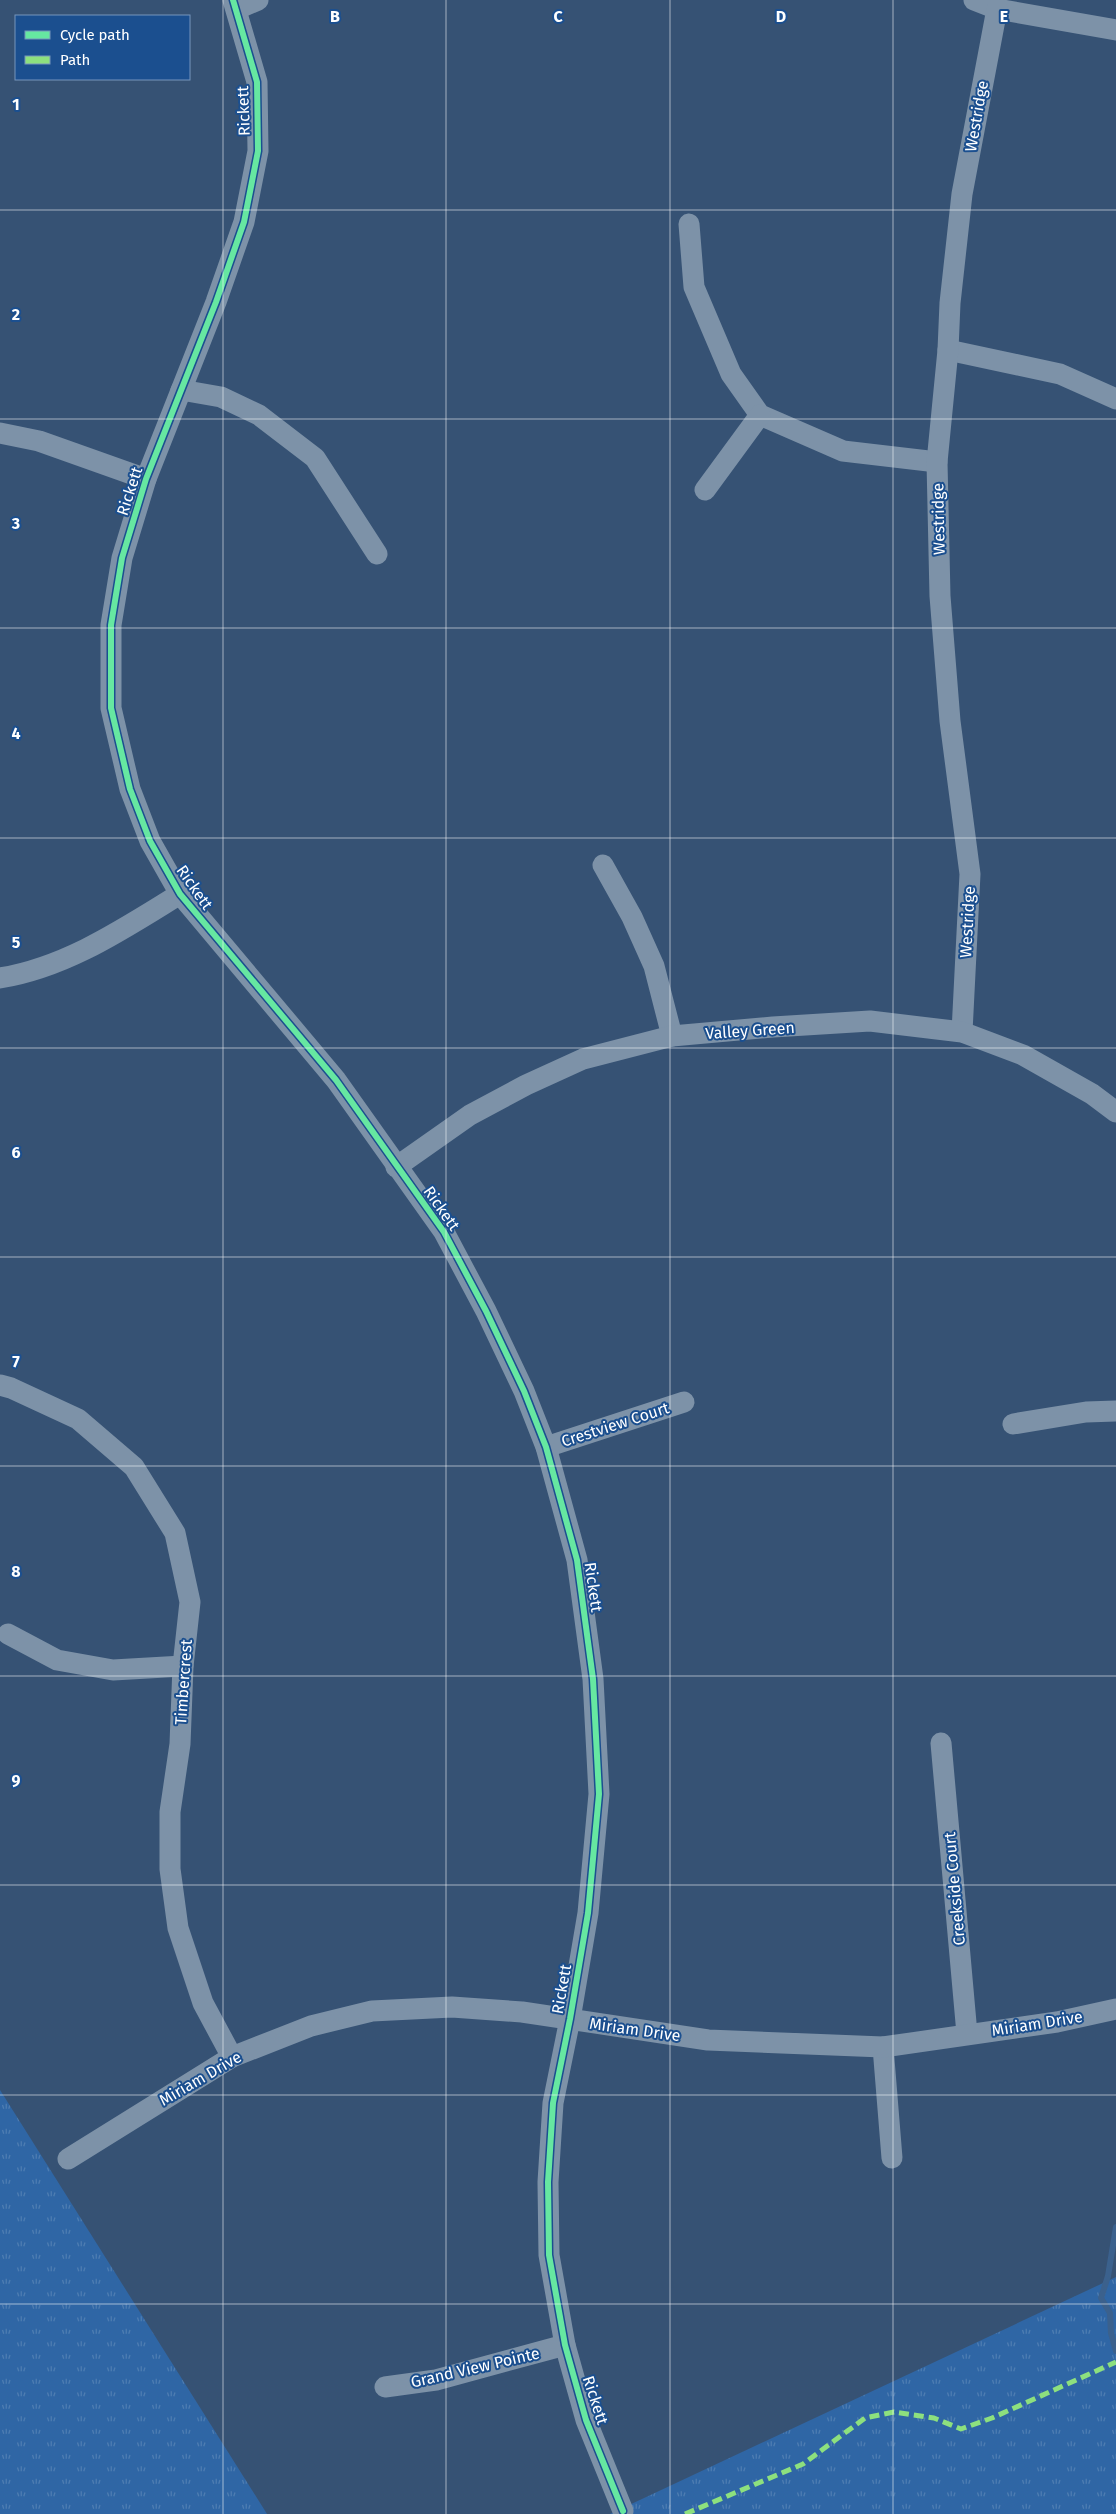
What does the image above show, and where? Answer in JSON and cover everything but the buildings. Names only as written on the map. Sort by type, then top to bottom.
[{"type":"street","points":[[235,4],[258,0]]},
{"type":"street","points":[[974,0],[997,9],[1116,30]]},
{"type":"street","name":"Rickett","points":[[235,4],[257,82],[258,151],[244,222],[216,302],[146,479],[122,558],[111,624],[111,708],[130,789],[150,842],[180,894],[336,1080],[444,1232],[490,1320],[524,1391],[546,1447],[577,1560],[593,1679],[599,1794],[588,1913],[570,2019],[553,2103],[548,2182],[549,2255],[565,2345],[586,2420],[623,2511]]},
{"type":"street","name":"Westridge","points":[[962,1032],[970,874],[950,721],[940,596],[937,462],[948,350],[950,303],[962,194],[997,9]]},
{"type":"street","points":[[688,224],[694,287],[731,374],[760,415],[843,452],[937,462]]},
{"type":"street","points":[[948,350],[1060,374],[1116,399]]},
{"type":"street","points":[[181,390],[221,397],[259,416],[315,458],[377,554]]},
{"type":"street","points":[[705,490],[760,415]]},
{"type":"street","points":[[0,432],[40,440],[146,479]]},
{"type":"street","points":[[603,865],[632,917],[654,966],[672,1036]]},
{"type":"street","points":[[0,978],[28,973],[94,947],[180,894]]},
{"type":"street","name":"Valley Green","points":[[396,1167],[470,1115],[526,1084],[583,1059],[672,1036],[870,1021],[962,1032],[1022,1055],[1092,1094],[1116,1112]]},
{"type":"street","name":"Timbercrest","points":[[0,1385],[11,1388],[78,1420],[134,1466],[175,1533],[190,1602],[183,1666],[180,1744],[170,1812],[170,1869],[178,1928],[203,2003],[232,2057]]},
{"type":"street","name":"Crestview Court","points":[[546,1447],[684,1402]]},
{"type":"street","points":[[1013,1424],[1086,1412],[1116,1410]]},
{"type":"street","points":[[8,1634],[57,1660],[113,1670],[183,1666]]},
{"type":"street","name":"Creekside Court","points":[[940,1744],[967,2034]]},
{"type":"street","name":"Miriam Drive","points":[[68,2159],[232,2057],[311,2026],[372,2011],[452,2007],[522,2012],[708,2040],[883,2047],[1057,2022],[1116,2009]]},
{"type":"street","points":[[883,2047],[892,2158]]},
{"type":"street","name":"Grand View Pointe","points":[[385,2387],[436,2380],[565,2345]]},
{"type":"green space","points":[[0,2090],[267,2514],[0,2514]]},
{"type":"green space","points":[[1116,2277],[1116,2514],[610,2514]]},
{"type":"waterway","points":[[1116,2227],[1108,2276],[1101,2298],[1110,2313],[1111,2333],[1116,2351]]},
{"type":"marked path","points":[[685,2514],[803,2464],[865,2418],[894,2412],[934,2418],[961,2429],[992,2418],[1116,2362]]},
{"type":"cycle path","points":[[233,0],[257,82],[258,151],[244,222],[216,302],[146,479],[122,558],[111,625],[111,708],[130,789],[150,841],[180,894],[336,1080],[444,1232],[486,1311],[524,1391],[546,1447],[577,1560],[593,1679],[599,1794],[588,1913],[570,2019],[553,2103],[548,2182],[549,2255],[565,2345],[586,2420],[623,2511]]}]
